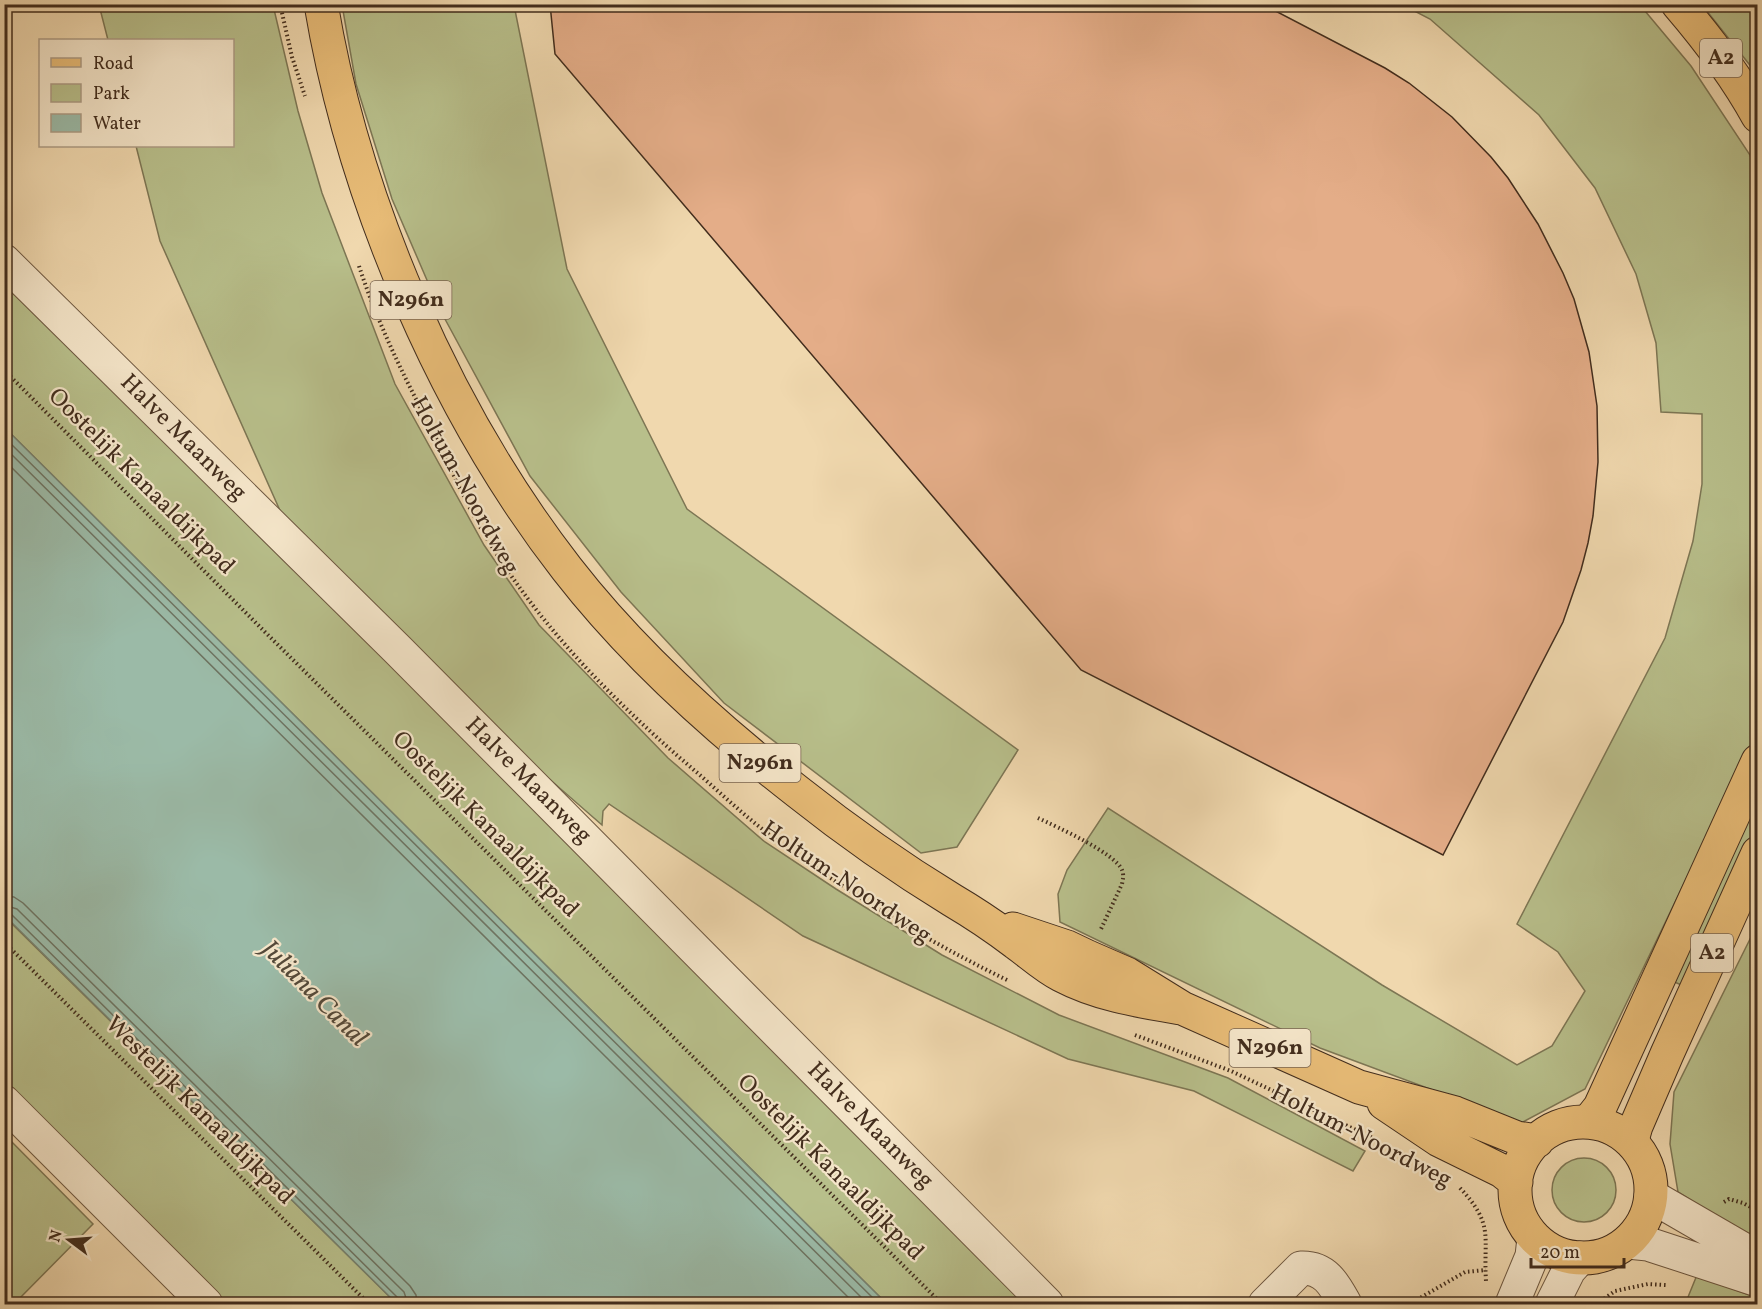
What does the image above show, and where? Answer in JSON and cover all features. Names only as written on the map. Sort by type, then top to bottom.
[{"type":"main road","name":"Holtum-Noordweg","points":[[321,4],[348,122],[372,201],[402,280],[474,429],[515,495],[566,568],[604,613],[690,703],[749,754],[910,875],[986,920],[1058,974],[1119,997],[1182,1008]]},
{"type":"main road","name":"A2","points":[[1678,4],[1701,30],[1758,116]]},
{"type":"main road","name":"A2","points":[[1588,1121],[1600,1107],[1758,761]]},
{"type":"main road","name":"A2","points":[[1632,1140],[1662,1064],[1758,853]]},
{"type":"main road","name":"Holtum-Noordweg","points":[[986,920],[1067,947],[1127,974],[1182,1008],[1359,1087],[1455,1113],[1517,1138],[1538,1141]]},
{"type":"main road","name":"Holtum-Noordweg","points":[[1359,1087],[1439,1140],[1502,1172],[1516,1182]]},
{"type":"main road","points":[[1588,1121],[1613,1128],[1632,1140],[1643,1156],[1659,1202],[1643,1222],[1638,1243],[1595,1258],[1580,1258],[1563,1255],[1534,1238],[1519,1214],[1515,1199],[1519,1170],[1527,1154],[1538,1141],[1551,1131],[1571,1123],[1588,1121]]},
{"type":"street","name":"Halve Maanweg","points":[[4,261],[398,650],[1047,1305]]},
{"type":"street","points":[[4,1102],[206,1305]]},
{"type":"street","points":[[1659,1202],[1758,1258]]},
{"type":"street","points":[[1500,1297],[1532,1256],[1534,1238]]},
{"type":"street","points":[[1638,1243],[1758,1280]]},
{"type":"street","points":[[1552,1305],[1569,1270],[1580,1258]]},
{"type":"street","points":[[1265,1305],[1301,1268],[1310,1267],[1322,1272],[1332,1280],[1345,1305]]},
{"type":"path","points":[[280,4],[292,57],[306,101]]},
{"type":"path","name":"Holtum-Noordweg","points":[[357,260],[373,309],[404,376],[490,544],[552,630],[622,706],[673,753],[771,836],[842,886],[949,951],[1012,982]]},
{"type":"path","name":"Oostelijk Kanaaldijkpad","points":[[4,370],[942,1305]]},
{"type":"path","points":[[1038,818],[1108,854],[1121,868],[1122,884],[1088,957]]},
{"type":"path","name":"Westelijk Kanaaldijkpad","points":[[4,942],[369,1305]]},
{"type":"path","name":"Holtum-Noordweg","points":[[1131,1033],[1231,1071],[1380,1141]]},
{"type":"path","name":"Holtum-Noordweg","points":[[1458,1186],[1474,1203],[1486,1231],[1485,1277],[1500,1297]]},
{"type":"path","points":[[1413,1302],[1465,1272],[1486,1270]]},
{"type":"green space","points":[[99,5],[273,5],[298,111],[322,193],[395,384],[484,545],[539,625],[668,758],[765,842],[942,955],[1059,1015],[1228,1078],[1365,1151],[1353,1171],[1194,1091],[1068,1059],[803,936],[609,804],[603,811],[602,825],[547,777],[1038,1304],[887,1304],[5,428],[4,259],[298,551],[160,241],[136,147],[234,147],[234,39],[108,39]]},
{"type":"green space","points":[[342,5],[514,5],[567,269],[687,509],[1018,750],[957,847],[921,853],[724,703],[621,592],[530,476],[439,308],[392,199],[356,84]]},
{"type":"green space","points":[[1403,5],[1640,5],[1691,66],[1750,155],[1757,173],[1757,732],[1585,1089],[1521,1123],[1320,1048],[1060,922],[1058,894],[1067,870],[1108,808],[1382,985],[1517,1065],[1552,1046],[1585,991],[1558,952],[1517,924],[1665,638],[1693,541],[1702,484],[1702,414],[1661,412],[1656,343],[1636,274],[1595,188],[1539,115],[1430,19]]},
{"type":"green space","points":[[1702,5],[1757,5],[1757,74]]},
{"type":"green space","points":[[1757,786],[1757,836],[1686,987],[1670,980]]},
{"type":"green space","points":[[4,916],[397,1304],[211,1304],[5,1098]]},
{"type":"green space","points":[[1757,925],[1757,1243],[1678,1192],[1670,1144],[1674,1092]]},
{"type":"green space","points":[[5,1135],[93,1224],[14,1304],[5,1304]]},
{"type":"green space","points":[[1578,1158],[1590,1158],[1607,1167],[1614,1178],[1616,1190],[1614,1202],[1607,1213],[1590,1222],[1578,1222],[1566,1217],[1557,1208],[1552,1196],[1552,1184],[1557,1172],[1566,1163]]},
{"type":"green space","points":[[1697,1275],[1757,1298],[1757,1304],[1705,1304],[1688,1297]]},
{"type":"water","name":"Juliana Canal","points":[[5,428],[887,1304],[397,1304],[5,916]]},
{"type":"building","points":[[550,4],[1262,4],[1385,68],[1409,83],[1452,117],[1508,178],[1538,224],[1563,273],[1574,299],[1589,352],[1597,406],[1598,462],[1588,543],[1563,622],[1443,855],[1081,670],[555,54]]}]
